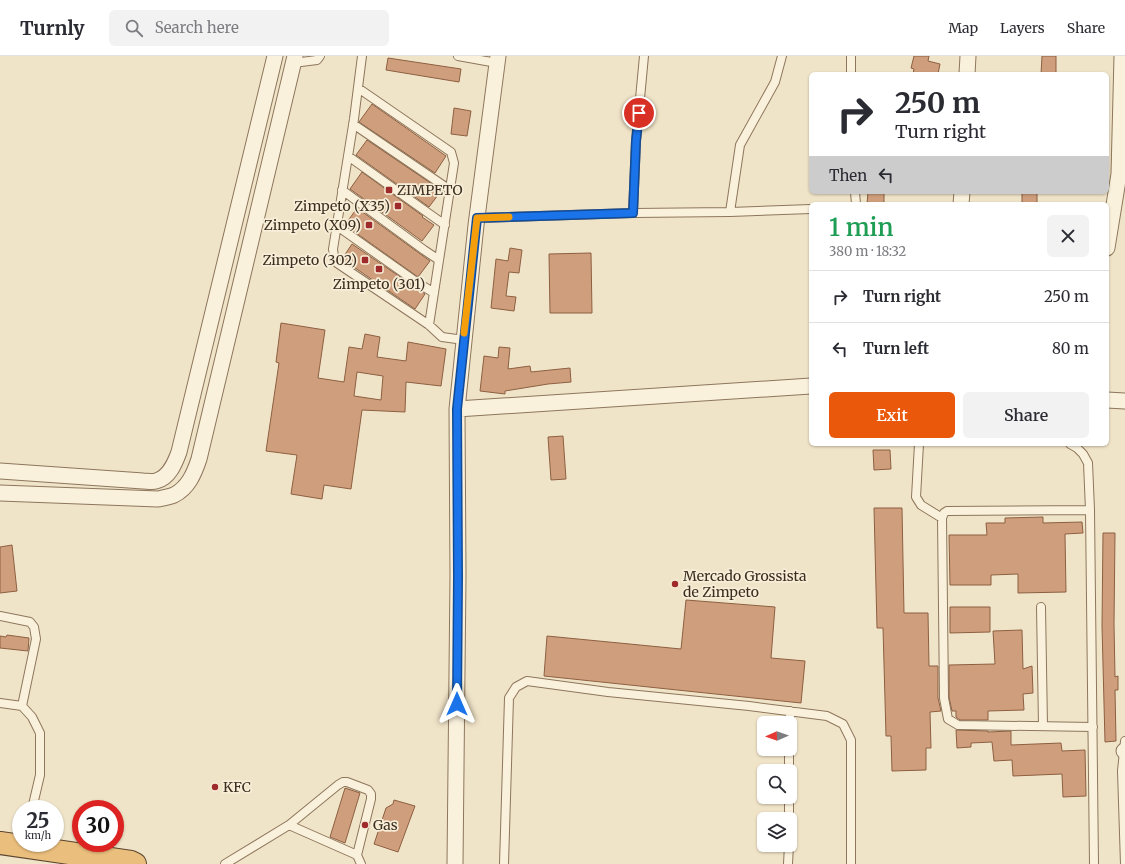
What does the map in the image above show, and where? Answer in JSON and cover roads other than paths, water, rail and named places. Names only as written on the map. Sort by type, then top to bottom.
[{"type":"highway","points":[[0,844],[12,844]]},
{"type":"highway","points":[[64,852],[133,863]]},
{"type":"street","points":[[0,471],[157,481],[165,476],[174,465],[179,452],[275,56]]},
{"type":"street","points":[[967,72],[968,56]]},
{"type":"street","points":[[1109,238],[1122,174],[1122,56]]},
{"type":"street","points":[[455,864],[458,576],[457,409],[477,218],[498,59]]},
{"type":"street","points":[[0,492],[158,500],[174,495],[186,486],[194,475],[294,60]]},
{"type":"street","points":[[457,409],[809,386]]},
{"type":"street","points":[[1109,400],[1125,401]]},
{"type":"lane","points":[[294,60],[317,60],[320,56]]},
{"type":"lane","points":[[362,56],[353,124],[333,249],[334,257],[338,263],[429,325],[442,337],[464,340]]},
{"type":"lane","points":[[458,56],[498,59]]},
{"type":"lane","points":[[633,213],[636,141],[644,56]]},
{"type":"lane","points":[[730,212],[740,145],[775,82],[782,56]]},
{"type":"lane","points":[[851,56],[851,72]]},
{"type":"lane","points":[[358,88],[451,152],[454,163],[429,325]]},
{"type":"lane","points":[[353,124],[450,190]]},
{"type":"lane","points":[[348,156],[445,225]]},
{"type":"lane","points":[[342,190],[439,260]]},
{"type":"lane","points":[[477,218],[809,209]]},
{"type":"lane","points":[[337,226],[434,293]]},
{"type":"lane","points":[[919,446],[916,497],[921,504],[942,518]]},
{"type":"lane","points":[[1074,446],[1083,454],[1088,463],[1090,510],[1094,864]]},
{"type":"lane","points":[[1090,510],[947,511],[944,513],[942,518],[944,698],[948,718],[958,725],[1093,727]]},
{"type":"lane","points":[[1042,607],[1043,726]]},
{"type":"lane","points":[[0,616],[30,622],[34,627],[36,639],[22,706]]},
{"type":"lane","points":[[504,864],[509,698],[516,687],[527,681],[608,692],[827,716],[843,724],[851,740],[851,864]]},
{"type":"lane","points":[[0,703],[22,706],[32,717],[40,733],[40,775],[34,800]]},
{"type":"lane","points":[[790,711],[790,716]]},
{"type":"lane","points":[[1124,864],[1122,771],[1125,748]]},
{"type":"lane","points":[[225,864],[289,825],[342,782],[347,782],[368,790],[371,794],[357,855],[361,864]]},
{"type":"lane","points":[[289,825],[357,855]]},
{"type":"lane","points":[[788,864],[789,852]]},
{"type":"place","name":"ZIMPETO","points":[[389,190]]},
{"type":"place","name":"Zimpeto (X35)","points":[[398,206]]},
{"type":"place","name":"Zimpeto (X09)","points":[[369,225]]},
{"type":"place","name":"Zimpeto (302)","points":[[365,260]]},
{"type":"place","name":"Zimpeto (301)","points":[[379,269]]},
{"type":"place","name":"Mercado Grossista de Zimpeto","points":[[675,584]]},
{"type":"place","name":"KFC","points":[[215,787]]},
{"type":"place","name":"Gas","points":[[365,825]]}]
